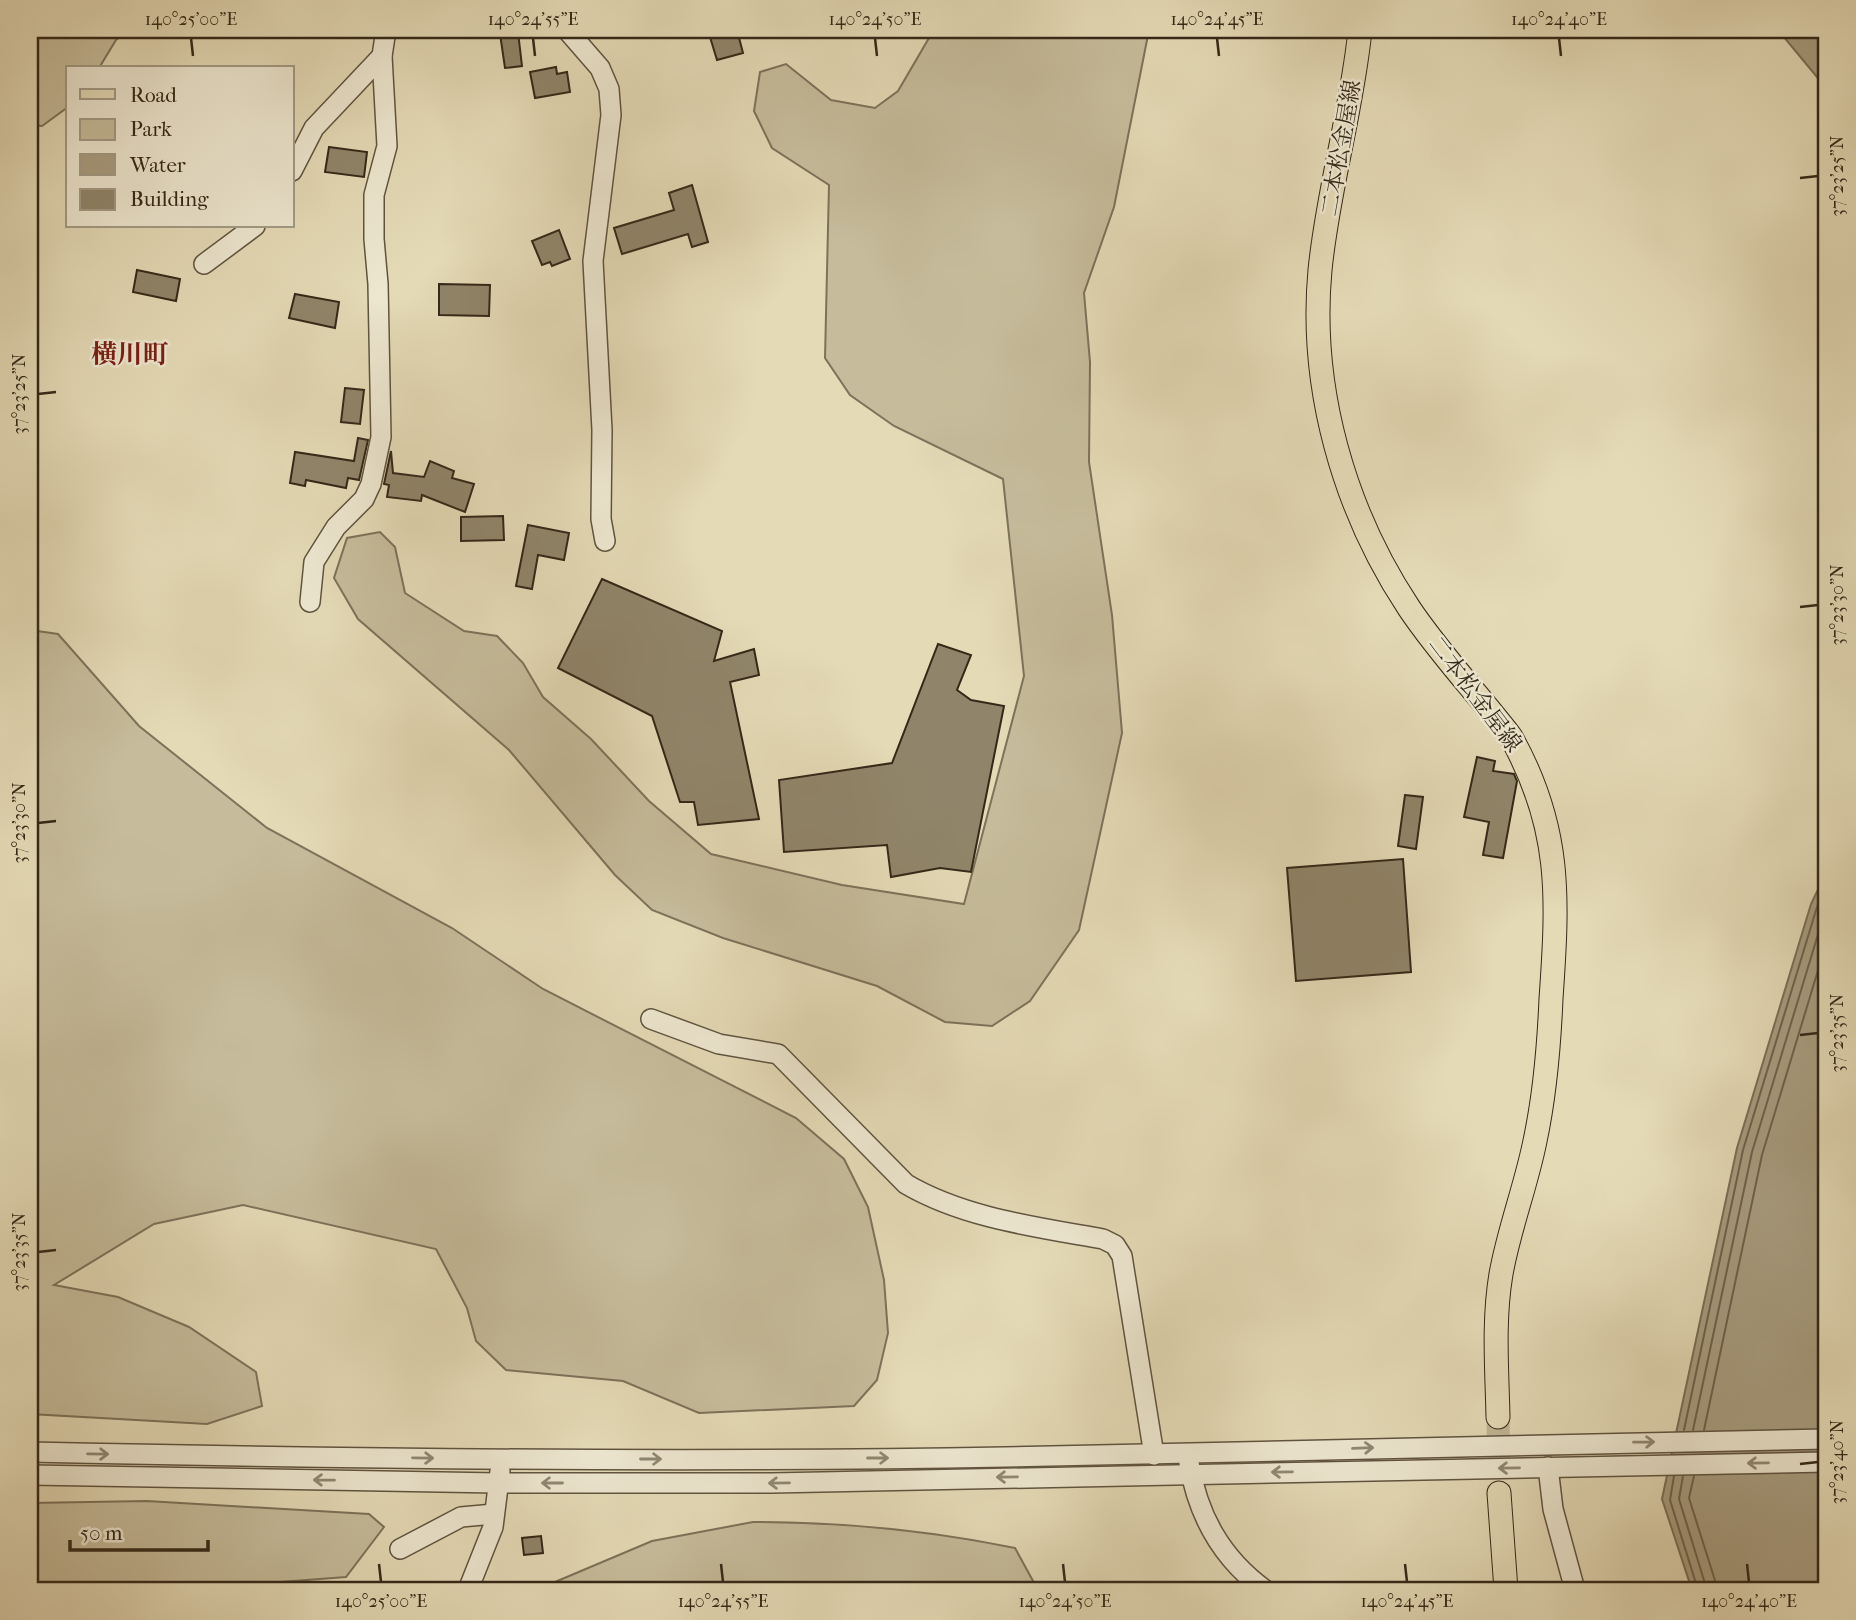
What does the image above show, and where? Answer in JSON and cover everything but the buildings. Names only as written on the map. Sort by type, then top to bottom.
[{"type":"main road","name":"二本松金屋線","points":[[1360,30],[1320,274],[1318,334],[1324,393],[1335,442],[1354,502],[1409,608],[1511,737],[1522,757],[1544,809],[1555,864],[1556,929],[1548,1041],[1536,1139],[1501,1277],[1496,1350],[1498,1417]]},
{"type":"main road","points":[[1499,1493],[1506,1590]]},
{"type":"street","points":[[310,601],[314,562],[336,527],[368,492],[381,437],[374,195],[387,146],[382,56],[386,30]]},
{"type":"street","points":[[567,30],[600,68],[609,89],[611,115],[593,261],[602,430],[601,519],[605,541]]},
{"type":"street","points":[[294,167],[314,128],[382,56]]},
{"type":"street","points":[[204,264],[252,228]]},
{"type":"street","points":[[651,1019],[719,1044],[778,1054],[906,1184],[931,1199],[1018,1224],[1103,1239],[1115,1245],[1122,1256],[1154,1455]]},
{"type":"street","points":[[30,1475],[498,1483],[772,1483],[1575,1443],[1826,1439]]},
{"type":"street","points":[[30,1452],[502,1459],[1154,1455],[1189,1464],[1548,1467],[1826,1462]]},
{"type":"street","points":[[468,1590],[493,1527],[502,1459]]},
{"type":"street","points":[[1189,1464],[1204,1520],[1213,1536],[1248,1578],[1265,1590]]},
{"type":"street","points":[[1548,1467],[1553,1508],[1576,1590]]},
{"type":"street","points":[[400,1549],[461,1517],[494,1514]]},
{"type":"green space","points":[[30,30],[128,30],[116,40],[100,66],[66,66],[66,108],[42,126],[30,125]]},
{"type":"green space","points":[[973,30],[1149,30],[1114,207],[1084,293],[1090,362],[1089,462],[1112,615],[1122,733],[1079,930],[1030,1001],[992,1026],[945,1022],[877,986],[723,938],[652,910],[615,875],[509,750],[358,619],[334,578],[347,538],[380,532],[395,547],[405,593],[464,631],[497,636],[523,663],[543,697],[591,739],[649,801],[711,854],[842,885],[964,904],[1024,676],[1003,479],[894,426],[850,395],[825,358],[829,185],[772,148],[754,111],[760,72],[786,64],[831,100],[875,108],[898,91],[929,38]]},
{"type":"green space","points":[[30,630],[58,634],[139,726],[267,828],[452,928],[543,989],[796,1118],[844,1159],[868,1207],[884,1280],[888,1333],[877,1380],[854,1406],[699,1413],[623,1381],[506,1370],[476,1341],[467,1308],[436,1249],[243,1205],[154,1224],[54,1285],[118,1297],[189,1327],[256,1372],[262,1406],[207,1424],[30,1414]]},
{"type":"green space","points":[[147,1501],[369,1514],[384,1527],[346,1577],[173,1590],[30,1590],[30,1503]]},
{"type":"green space","points":[[753,1522],[884,1528],[1015,1548],[1038,1590],[536,1590],[652,1541]]},
{"type":"water","points":[[1778,30],[1826,30],[1826,88]]},
{"type":"water","points":[[1826,873],[1826,1590],[1692,1590],[1662,1499],[1737,1148],[1811,904]]},
{"type":"tunnel","points":[[1498,1417],[1499,1493]]},
{"type":"district","name":"横川町","points":[[130,354]]}]
